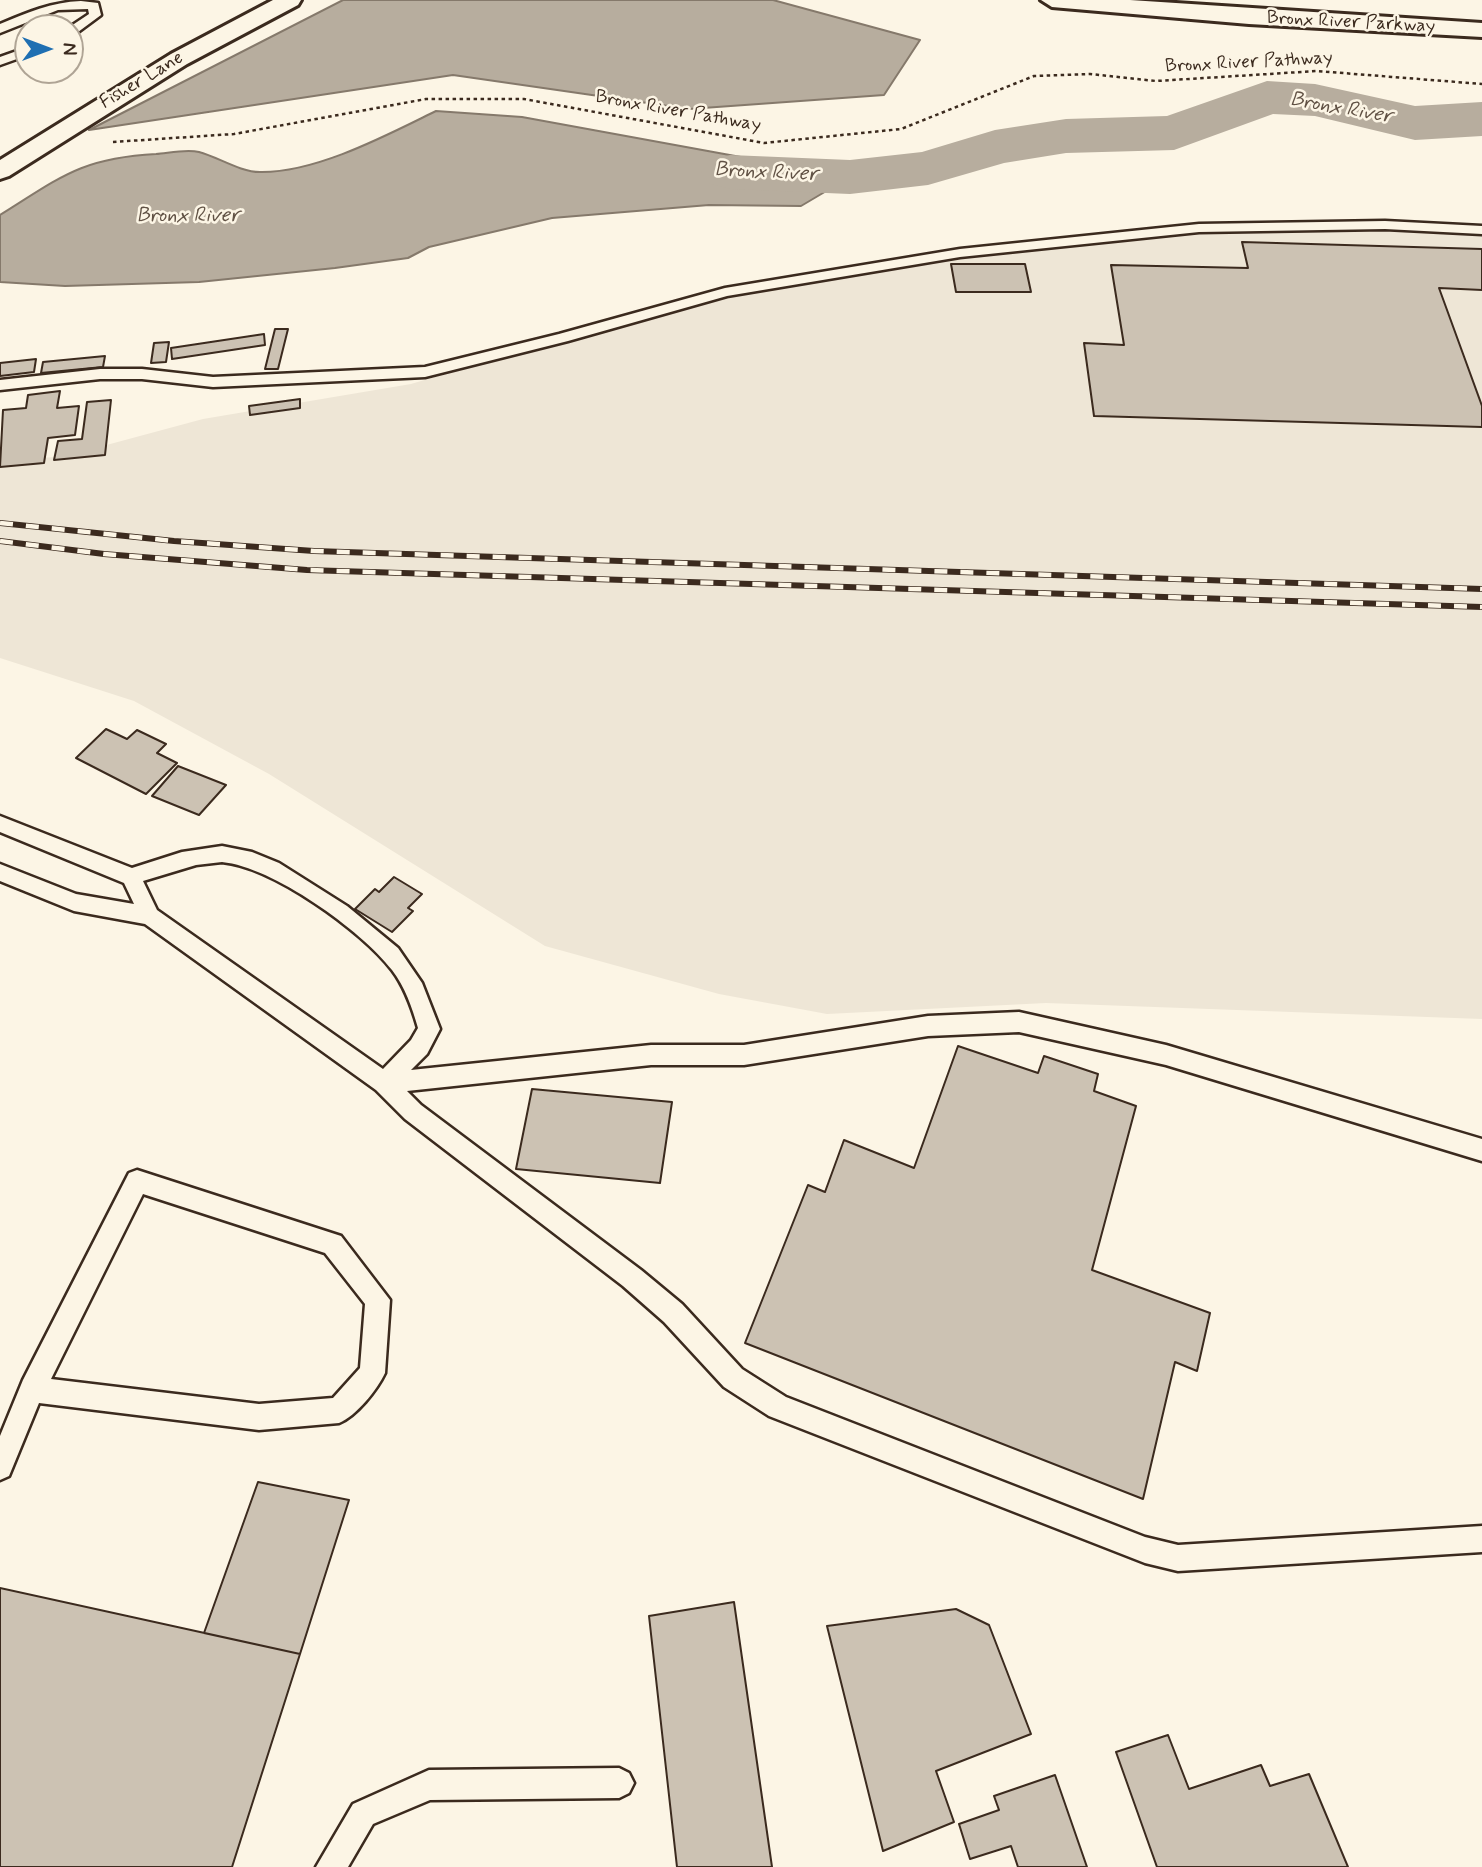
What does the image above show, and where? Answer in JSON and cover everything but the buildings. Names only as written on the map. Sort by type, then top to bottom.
[{"type":"main road","name":"Fisher Lane","points":[[0,171],[179,59],[290,0]]},
{"type":"main road","name":"Bronx River Parkway","points":[[1052,0],[1289,20],[1482,30]]},
{"type":"main road","name":"Bronx River Parkway","points":[[1329,0],[1445,6]]},
{"type":"lane","points":[[34,14],[57,4],[75,2],[94,6],[95,15],[84,22]]},
{"type":"lane","points":[[0,385],[100,374],[142,374],[213,382],[425,372],[563,338],[725,292],[960,253],[1199,228],[1385,225],[1482,230]]},
{"type":"lane","points":[[0,824],[131,877],[191,858],[235,855],[281,874],[352,922],[392,955],[421,999],[429,1030],[419,1048],[384,1083]]},
{"type":"lane","points":[[0,872],[74,902],[150,916],[384,1083],[413,1112],[632,1278],[673,1313],[733,1378],[778,1407],[1145,1550],[1178,1558],[1482,1539]]},
{"type":"lane","points":[[131,877],[150,916]]},
{"type":"lane","points":[[384,1083],[651,1055],[744,1055],[928,1026],[1018,1022],[1166,1055],[1482,1150]]},
{"type":"lane","points":[[0,1467],[32,1389],[136,1181],[333,1244],[378,1300],[372,1373],[339,1410],[259,1418],[32,1389]]},
{"type":"lane","points":[[331,1867],[363,1814],[429,1785],[619,1783]]},
{"type":"path","name":"Bronx River Pathway","points":[[106,143],[234,134],[450,97],[524,99],[764,143],[901,130],[1034,76],[1090,74],[1156,81],[1317,71],[1384,74],[1482,84]]},
{"type":"shaded area","points":[[1300,226],[1482,230],[1482,1019],[1046,1003],[827,1014],[719,994],[545,946],[269,774],[134,701],[0,658],[0,459],[62,457],[203,419],[411,384],[709,296],[953,258],[1125,238]]},
{"type":"water","points":[[343,0],[773,0],[920,40],[884,95],[689,109],[453,75],[89,130]]},
{"type":"water","name":"Bronx River","points":[[436,111],[522,117],[850,177],[801,206],[709,205],[552,218],[429,247],[408,258],[335,268],[199,282],[65,286],[0,282],[0,215],[56,180],[90,165],[130,156],[189,151],[206,154],[252,171],[282,171],[351,151]]},
{"type":"waterway","name":"Bronx River","points":[[730,172],[850,177],[928,168],[995,147],[1066,136],[1174,133],[1267,97],[1315,100],[1415,123],[1482,119]]},
{"type":"railway","points":[[0,523],[174,541],[314,551],[1482,589]]},
{"type":"railway","points":[[0,541],[104,554],[307,570],[1482,607]]}]
